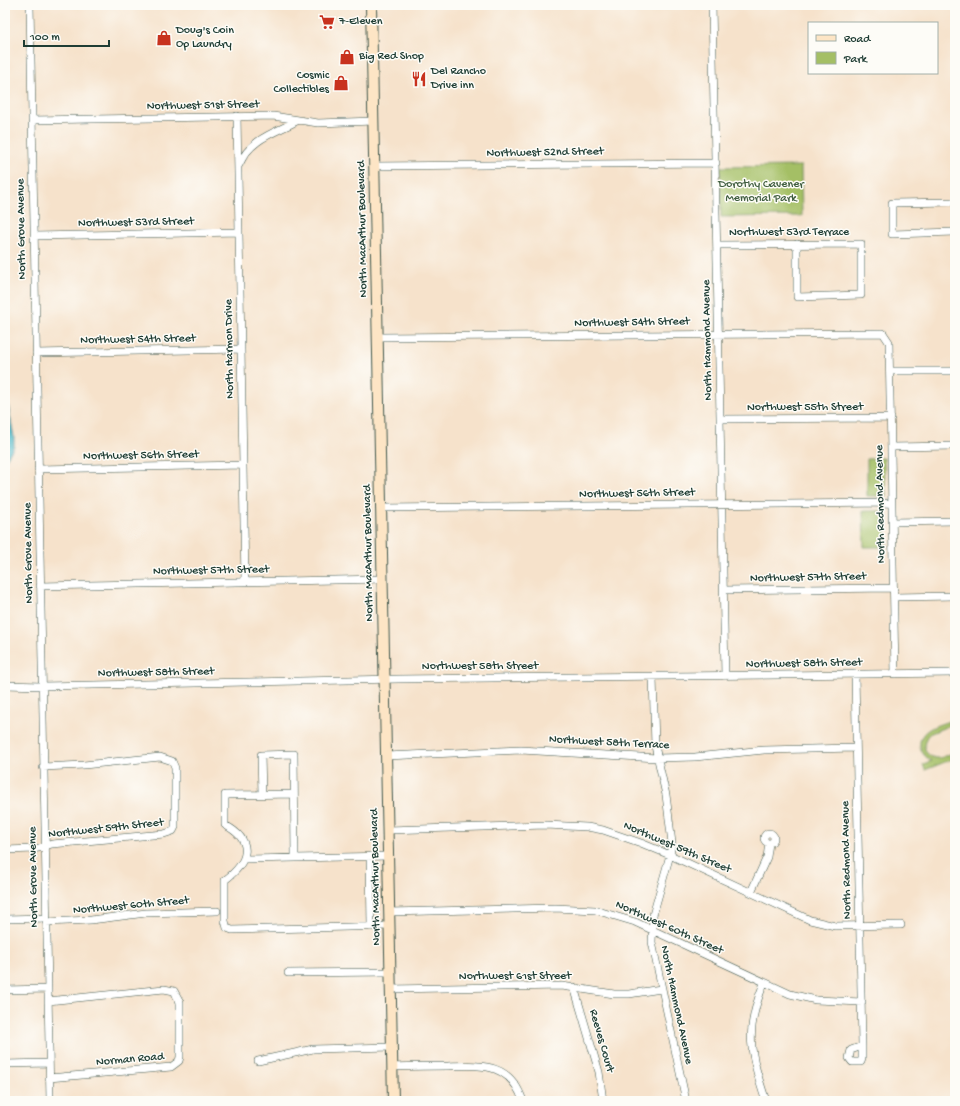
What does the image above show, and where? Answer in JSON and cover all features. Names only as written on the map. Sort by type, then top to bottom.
[{"type":"main road","name":"North MacArthur Boulevard","points":[[371,5],[393,1101]]},
{"type":"street","name":"North Grove Avenue","points":[[30,5],[50,1101]]},
{"type":"street","name":"North Hammond Avenue","points":[[712,5],[725,676]]},
{"type":"street","name":"North Harmon Drive","points":[[237,116],[245,582]]},
{"type":"street","name":"Northwest 51st Street","points":[[32,120],[273,116],[297,121],[318,123],[374,121]]},
{"type":"street","points":[[238,168],[243,156],[256,141],[297,121]]},
{"type":"street","name":"Northwest 52nd Street","points":[[374,166],[716,163]]},
{"type":"street","points":[[955,202],[892,203],[892,234],[955,232]]},
{"type":"street","name":"Northwest 53rd Street","points":[[34,236],[239,232]]},
{"type":"street","name":"Northwest 53rd Terrace","points":[[717,245],[797,244],[861,244],[861,295],[797,297],[797,244]]},
{"type":"street","name":"Northwest 54th Street","points":[[378,337],[878,332],[886,335]]},
{"type":"street","name":"North Redmond Avenue","points":[[886,335],[889,342],[890,371],[895,674]]},
{"type":"street","name":"Northwest 54th Street","points":[[36,353],[241,349]]},
{"type":"street","points":[[890,371],[955,371]]},
{"type":"street","name":"Northwest 55th Street","points":[[720,419],[891,418]]},
{"type":"street","points":[[891,447],[955,446]]},
{"type":"street","name":"Northwest 56th Street","points":[[38,469],[244,466]]},
{"type":"street","name":"Northwest 56th Street","points":[[381,508],[892,503]]},
{"type":"street","points":[[892,522],[955,521]]},
{"type":"street","name":"Northwest 57th Street","points":[[40,586],[383,579]]},
{"type":"street","name":"Northwest 57th Street","points":[[724,590],[894,588]]},
{"type":"street","points":[[894,597],[955,596]]},
{"type":"street","name":"Northwest 58th Street","points":[[5,685],[42,686],[385,679],[955,673]]},
{"type":"street","name":"North Redmond Avenue","points":[[855,674],[862,1046]]},
{"type":"street","name":"North Hammond Avenue","points":[[653,676],[654,733],[657,758],[669,812],[672,843],[670,855],[657,898],[652,930],[654,955],[686,1101]]},
{"type":"street","name":"Northwest 58th Terrace","points":[[386,756],[521,750],[657,758],[695,757],[764,750],[856,748]]},
{"type":"street","points":[[262,794],[261,755],[294,754],[295,858]]},
{"type":"street","name":"Northwest 59th Street","points":[[5,850],[35,849],[52,844],[169,834],[172,831],[176,822],[175,764],[166,757],[43,767]]},
{"type":"street","points":[[294,794],[225,795],[225,825],[238,833],[245,845],[244,860],[241,866],[225,880],[225,921],[227,928],[232,930],[389,926]]},
{"type":"street","name":"Northwest 59th Street","points":[[388,830],[565,825],[608,832],[670,855],[810,920],[835,926],[901,925]]},
{"type":"street","points":[[751,892],[767,857],[769,843]]},
{"type":"street","points":[[370,856],[371,927]]},
{"type":"street","points":[[244,860],[388,856]]},
{"type":"street","name":"Northwest 60th Street","points":[[389,912],[575,908],[595,910],[614,915],[652,930],[790,994],[816,1000],[862,1002]]},
{"type":"street","name":"Northwest 60th Street","points":[[5,919],[91,920],[146,913],[217,911]]},
{"type":"street","points":[[288,973],[390,972]]},
{"type":"street","points":[[764,983],[753,1014],[750,1037],[753,1060],[766,1101]]},
{"type":"street","name":"Northwest 61st Street","points":[[391,989],[574,987],[614,994],[629,994],[662,989]]},
{"type":"street","name":"Reeves Court","points":[[574,987],[599,1072],[604,1101]]},
{"type":"street","points":[[5,990],[47,989]]},
{"type":"street","name":"Norman Road","points":[[48,1001],[170,990],[174,991],[178,996],[180,1030],[180,1057],[179,1061],[171,1067],[49,1078]]},
{"type":"street","points":[[258,1061],[313,1049],[392,1047]]},
{"type":"street","points":[[5,1064],[49,1064]]},
{"type":"street","points":[[392,1067],[486,1066],[503,1072],[511,1078],[517,1085],[523,1101]]},
{"type":"green space","name":"Dorothy Cavener Memorial Park","points":[[801,166],[802,216],[721,217],[720,167]]},
{"type":"green space","points":[[884,458],[886,496],[867,496],[867,459]]},
{"type":"green space","points":[[863,511],[886,511],[887,547],[864,547]]},
{"type":"green space","points":[[955,719],[955,723],[929,734],[925,741],[925,749],[929,755],[937,758],[955,752],[955,758],[925,770],[923,764],[932,761],[921,751],[920,740],[927,731],[932,728]]},
{"type":"water","points":[[5,388],[14,437],[14,446],[5,461]]},
{"type":"place","name":"7-Eleven","points":[[327,22]]},
{"type":"place","name":"Doug's Coin Op Laundry","points":[[164,38]]},
{"type":"place","name":"Big Red Shop","points":[[347,57]]},
{"type":"place","name":"Del Rancho Drive inn","points":[[419,79]]},
{"type":"place","name":"Cosmic Collectibles","points":[[341,83]]}]
